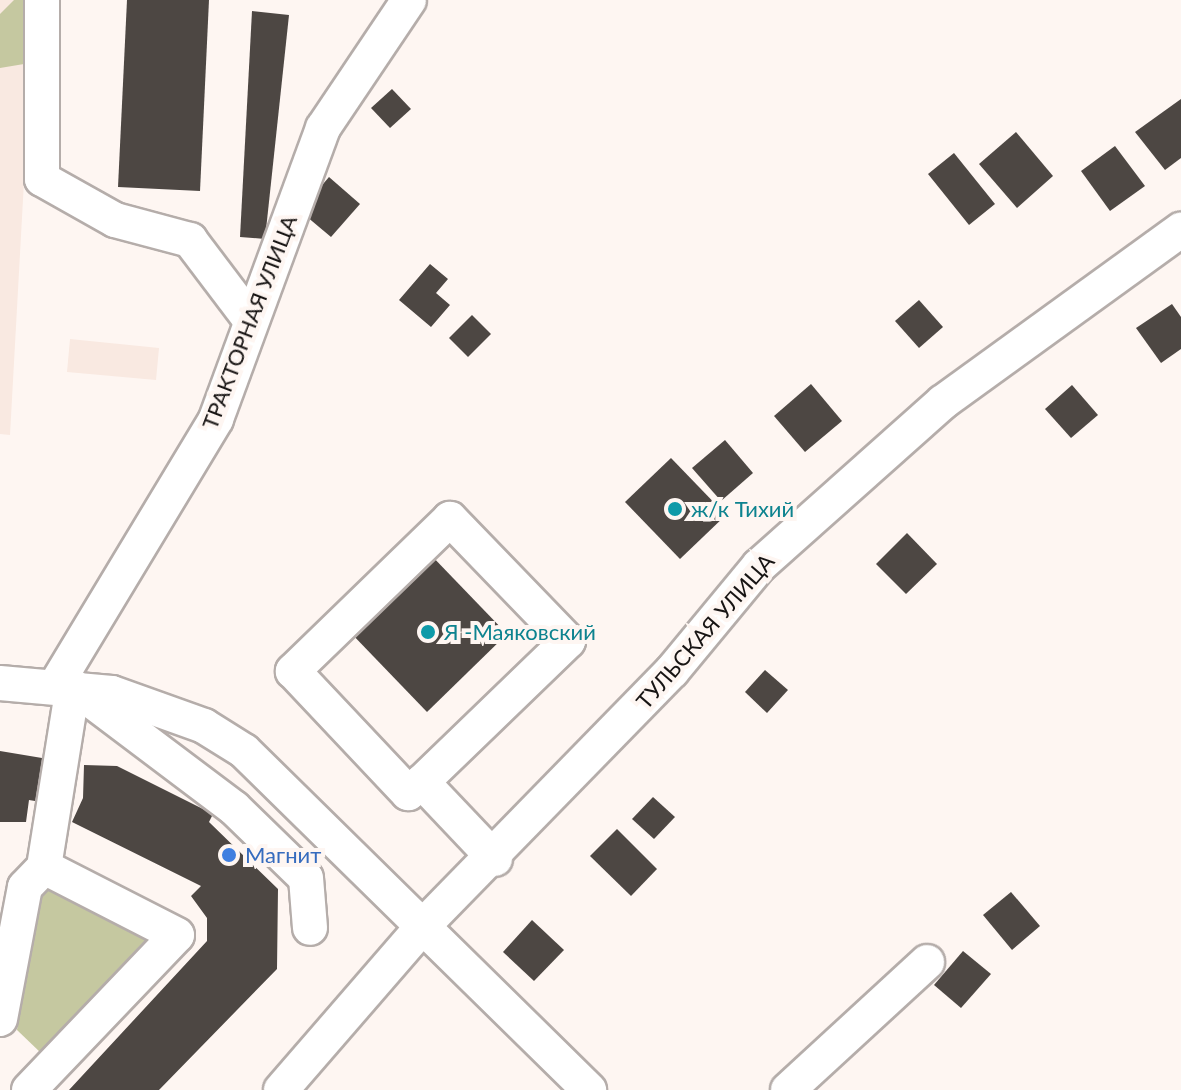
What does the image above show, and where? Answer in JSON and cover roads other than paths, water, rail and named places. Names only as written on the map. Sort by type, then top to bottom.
[{"type":"street","points":[[42,0],[42,179],[115,220],[190,240],[249,318]]},
{"type":"street","name":"ТРАКТОРНАЯ УЛИЦА","points":[[65,685],[216,419],[249,318],[323,128],[409,0]]},
{"type":"street","name":"ТУЛЬСКАЯ УЛИЦА","points":[[281,1090],[423,926],[495,859],[672,671],[759,566],[848,483],[943,402],[1181,230]]},
{"type":"street","points":[[450,519],[568,641],[422,782],[408,793],[293,671],[450,519]]},
{"type":"street","points":[[0,683],[65,685],[155,705],[244,751],[589,1090]]},
{"type":"street","points":[[1,1027],[25,887],[44,867],[65,685]]},
{"type":"street","points":[[65,685],[234,808],[306,878],[310,928]]},
{"type":"street","points":[[422,782],[495,859]]},
{"type":"street","points":[[29,1090],[177,935],[44,867]]},
{"type":"street","points":[[788,1090],[927,962]]},
{"type":"place","name":"ж/к Тихий","points":[[675,509]]},
{"type":"place","name":"Я -Маяковский","points":[[428,632]]},
{"type":"place","name":"Магнит","points":[[229,855]]}]
